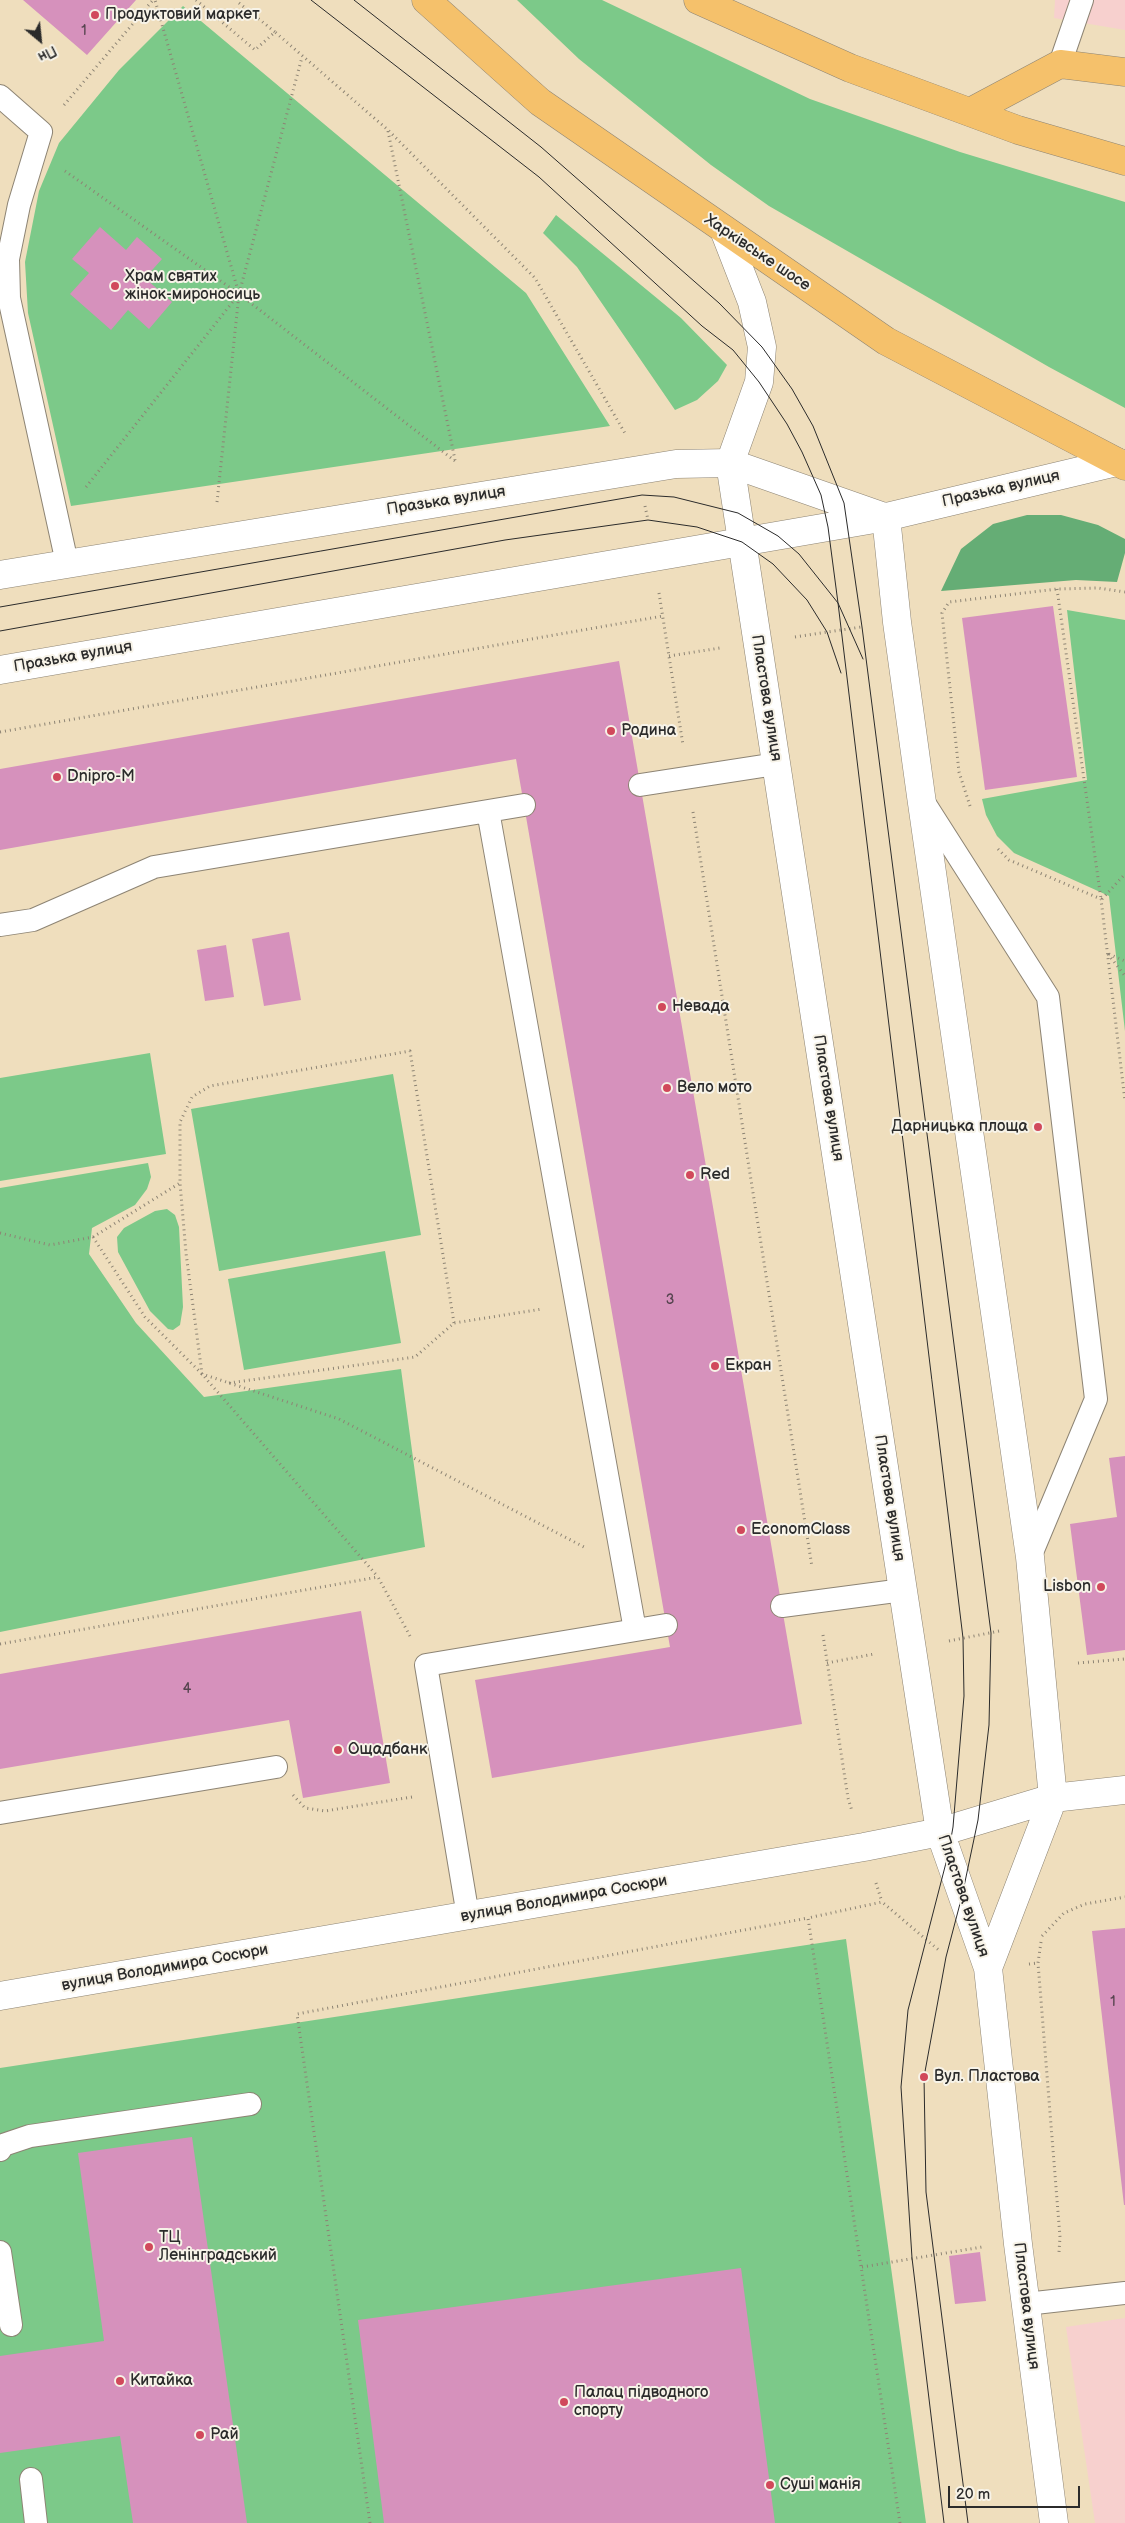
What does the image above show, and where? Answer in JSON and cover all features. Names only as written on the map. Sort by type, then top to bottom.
[{"type":"main road","name":"Харківське шосе","points":[[426,0],[540,102],[886,341],[1121,464]]},
{"type":"main road","points":[[698,0],[850,68],[1018,130],[1125,161]]},
{"type":"main road","points":[[970,112],[1060,64],[1125,72]]},
{"type":"street","name":"Пластова вулиця","points":[[724,230],[752,302],[762,347],[759,382],[730,463],[940,1832],[988,1968],[1018,2244],[1054,2523]]},
{"type":"street","name":"Празька вулиця","points":[[0,575],[676,464],[730,463],[886,517]]},
{"type":"street","name":"Празька вулиця","points":[[0,670],[886,517],[1121,464]]},
{"type":"street","name":"Пластова вулиця","points":[[886,517],[897,622],[920,796],[1030,1557],[1053,1798],[988,1968]]},
{"type":"street","name":"вулиця Володимира Сосюри","points":[[0,1996],[864,1847],[940,1832],[1053,1798],[1125,1790]]},
{"type":"lane","points":[[1060,64],[1082,0]]},
{"type":"lane","points":[[0,96],[38,140],[19,205],[8,259],[4,299],[66,563]]},
{"type":"lane","points":[[640,785],[776,764]]},
{"type":"lane","points":[[920,796],[1048,997],[1096,1399],[1030,1557]]},
{"type":"lane","points":[[0,925],[33,920],[154,867],[524,805]]},
{"type":"lane","points":[[488,811],[635,1630]]},
{"type":"lane","points":[[782,1606],[903,1590]]},
{"type":"lane","points":[[468,1916],[426,1665],[666,1625]]},
{"type":"lane","points":[[0,1813],[276,1767]]},
{"type":"lane","points":[[0,2150],[3,2146],[30,2136],[250,2104]]},
{"type":"lane","points":[[0,2252],[11,2325]]},
{"type":"lane","points":[[1026,2304],[1125,2293]]},
{"type":"lane","points":[[31,2479],[36,2523]]},
{"type":"path","points":[[154,0],[38,140],[456,461],[388,130]]},
{"type":"path","points":[[154,0],[239,294]]},
{"type":"path","points":[[196,0],[255,50],[275,32]]},
{"type":"path","points":[[239,3],[388,130],[535,278],[626,434],[654,556],[848,1798],[882,1902],[965,1973],[988,1968],[1038,1963]]},
{"type":"path","points":[[216,503],[239,294],[302,57]]},
{"type":"path","points":[[58,524],[239,294]]},
{"type":"path","points":[[974,813],[960,772],[942,615],[949,602],[1057,590],[1098,588],[1125,592]]},
{"type":"path","points":[[1057,590],[1101,899],[1125,1101]]},
{"type":"path","points":[[669,656],[942,615]]},
{"type":"path","points":[[0,732],[662,616]]},
{"type":"path","points":[[992,843],[1009,860],[1101,899]]},
{"type":"path","points":[[1101,899],[1125,874]]},
{"type":"path","points":[[1108,953],[1125,961]]},
{"type":"path","points":[[1108,953],[1125,976]]},
{"type":"path","points":[[202,1374],[186,1253],[180,1183],[180,1122],[192,1097],[210,1086],[410,1051],[454,1322]]},
{"type":"path","points":[[0,1234],[50,1245],[93,1237],[180,1183]]},
{"type":"path","points":[[93,1237],[145,1317],[202,1374],[378,1577],[426,1665]]},
{"type":"path","points":[[228,1383],[415,1358],[454,1322],[577,1303]]},
{"type":"path","points":[[202,1374],[338,1419],[476,1489],[624,1568]]},
{"type":"path","points":[[0,1644],[378,1577]]},
{"type":"path","points":[[1075,1663],[1125,1659]]},
{"type":"path","points":[[276,1767],[297,1801],[305,1808],[314,1811],[325,1811],[447,1792]]},
{"type":"path","points":[[1056,2301],[1060,2237],[1038,1963],[1041,1937],[1064,1913],[1085,1904],[1125,1896]]},
{"type":"path","points":[[370,2523],[297,2014],[808,1918],[882,1902]]},
{"type":"path","points":[[808,1918],[900,2523]]},
{"type":"path","points":[[862,2267],[990,2246],[1018,2244],[1060,2237]]},
{"type":"shaded area","points":[[1055,0],[1125,0],[1125,30],[1054,18]]},
{"type":"shaded area","points":[[1125,2318],[1125,2523],[1095,2523],[1066,2327]]},
{"type":"green space","points":[[517,0],[602,0],[810,99],[960,152],[1125,202],[1125,408],[1049,367],[769,206],[711,165],[579,59]]},
{"type":"green space","points":[[183,6],[526,293],[610,426],[71,506],[28,313],[25,262],[39,191],[59,143],[119,70]]},
{"type":"green space","points":[[556,215],[681,318],[727,365],[718,381],[697,400],[675,410],[577,267],[543,233]]},
{"type":"green space","points":[[1027,515],[1061,515],[1098,525],[1125,539],[1125,553],[1117,582],[1076,580],[941,591],[961,549],[993,524]]},
{"type":"green space","points":[[1067,610],[1125,620],[1125,1031],[1109,896],[1014,853],[997,836],[986,815],[982,799],[1087,780]]},
{"type":"green space","points":[[150,1053],[166,1154],[0,1181],[0,1078]]},
{"type":"green space","points":[[393,1074],[421,1235],[219,1271],[191,1109]]},
{"type":"green space","points":[[148,1163],[151,1177],[147,1189],[135,1205],[92,1228],[89,1254],[136,1323],[204,1397],[401,1369],[425,1547],[0,1632],[0,1188]]},
{"type":"green space","points":[[167,1209],[175,1215],[179,1227],[183,1307],[180,1325],[173,1330],[168,1329],[150,1311],[118,1252],[117,1237],[124,1228],[155,1211]]},
{"type":"green space","points":[[385,1251],[401,1343],[244,1370],[228,1279]]},
{"type":"green space","points":[[846,1939],[926,2523],[0,2523],[0,2068]]},
{"type":"building","points":[[23,0],[136,0],[87,55]]},
{"type":"building","name":"Храм святих жінок-мироносиць","points":[[100,227],[126,250],[137,237],[162,259],[145,278],[172,302],[149,329],[128,310],[111,330],[70,294],[89,273],[72,259]]},
{"type":"building","points":[[1053,606],[1077,777],[985,790],[962,618]]},
{"type":"building","points":[[619,661],[802,1724],[492,1778],[475,1680],[670,1647],[516,759],[0,850],[0,769]]},
{"type":"building","points":[[289,932],[301,1000],[264,1006],[252,939]]},
{"type":"building","points":[[226,945],[234,997],[205,1001],[197,950]]},
{"type":"building","name":"Lisbon","points":[[1125,1456],[1125,1650],[1087,1655],[1070,1524],[1117,1517],[1109,1458]]},
{"type":"building","points":[[361,1611],[390,1783],[303,1798],[289,1720],[0,1769],[0,1674]]},
{"type":"building","points":[[1125,1928],[1125,2205],[1124,2205],[1092,1931]]},
{"type":"building","name":"ТЦ Ленінградський","points":[[192,2137],[247,2523],[133,2523],[120,2436],[0,2453],[0,2356],[104,2341],[78,2153]]},
{"type":"building","points":[[980,2252],[986,2301],[955,2304],[949,2256]]},
{"type":"building","name":"Палац підводного спорту","points":[[741,2268],[775,2523],[384,2523],[358,2320]]},
{"type":"tram line","points":[[311,0],[539,177],[702,326],[733,350],[759,382],[787,424],[821,495],[828,527],[838,603],[963,1638],[964,1696],[953,1827],[948,1855],[908,2010],[901,2087],[912,2258],[944,2523]]},
{"type":"tram line","points":[[354,0],[541,147],[719,303],[762,347],[792,389],[813,426],[844,503],[862,627],[991,1633],[989,1725],[978,1820],[962,1896],[946,1957],[924,2077],[926,2192],[968,2523]]},
{"type":"tram line","points":[[0,607],[642,495],[674,497],[738,513],[778,536],[799,554],[838,603],[863,659]]},
{"type":"tram line","points":[[0,631],[505,540],[648,520],[697,527],[742,542],[773,564],[807,600],[827,632],[841,673]]},
{"type":"place","name":"Продуктовий маркет","points":[[95,15]]},
{"type":"place","name":"Храм святих жінок-мироносиць","points":[[115,286]]},
{"type":"place","name":"Родина","points":[[611,731]]},
{"type":"place","name":"Dnipro-M","points":[[57,777]]},
{"type":"place","name":"Невада","points":[[662,1007]]},
{"type":"place","name":"Вело мото","points":[[667,1088]]},
{"type":"place","name":"Дарницька площа","points":[[1038,1127]]},
{"type":"place","name":"Red","points":[[690,1175]]},
{"type":"place","name":"Екран","points":[[715,1366]]},
{"type":"place","name":"EconomClass","points":[[741,1530]]},
{"type":"place","name":"Lisbon","points":[[1101,1587]]},
{"type":"place","name":"Ощадбанк","points":[[338,1750]]},
{"type":"place","name":"Вул. Пластова","points":[[924,2077]]},
{"type":"place","name":"ТЦ Ленінградський","points":[[149,2247]]},
{"type":"place","name":"Китайка","points":[[120,2381]]},
{"type":"place","name":"Палац підводного спорту","points":[[564,2402]]},
{"type":"place","name":"Рай","points":[[200,2435]]},
{"type":"place","name":"Суші манія","points":[[770,2485]]}]
